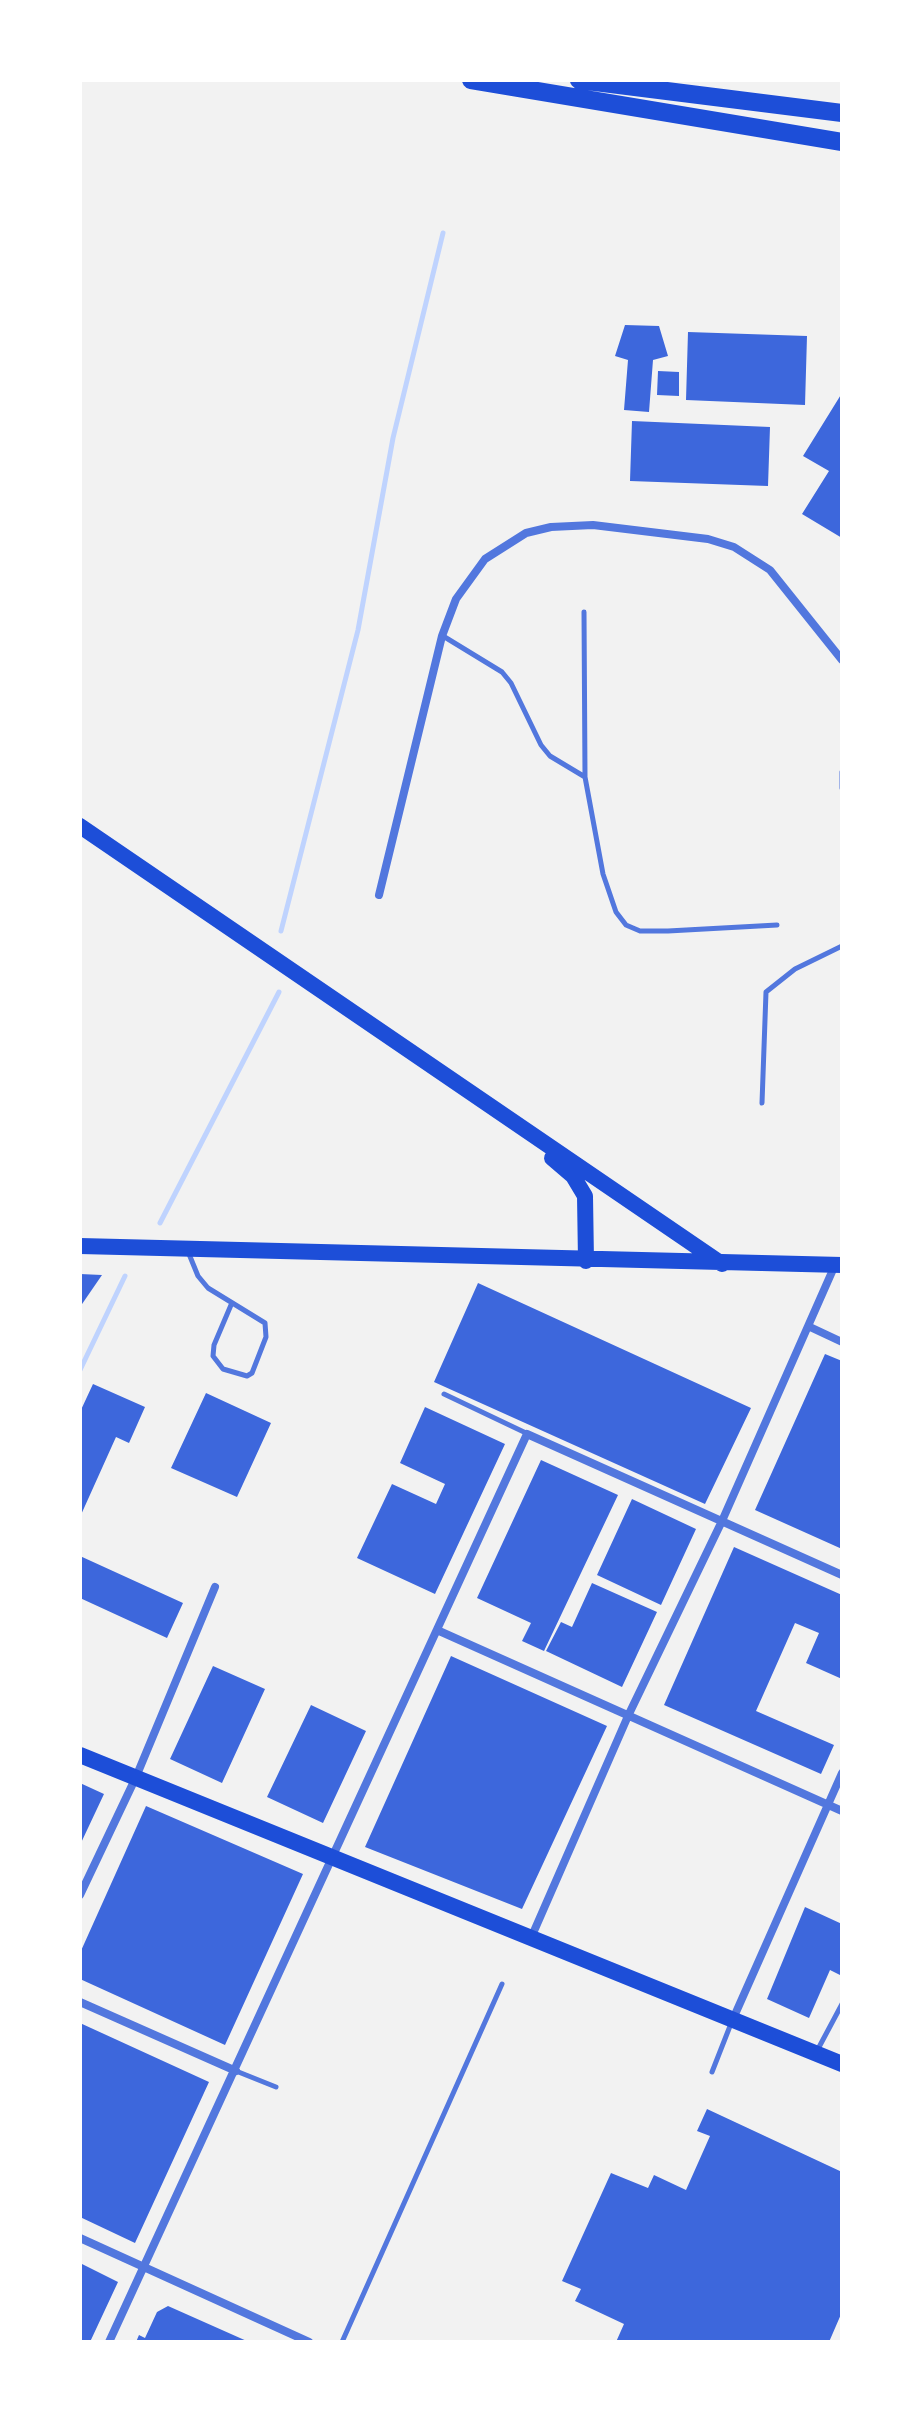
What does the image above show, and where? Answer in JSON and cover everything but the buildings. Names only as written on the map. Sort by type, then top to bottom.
[{"type":"highway","points":[[471,80],[842,142]]},
{"type":"highway","points":[[579,80],[842,113]]},
{"type":"main road","points":[[80,826],[722,1264]]},
{"type":"main road","points":[[517,1124],[534,1146],[581,1185],[587,1204],[586,1261]]},
{"type":"main road","points":[[80,1246],[839,1265]]},
{"type":"main road","points":[[80,1755],[332,1860],[842,2064]]},
{"type":"street","points":[[379,895],[442,636],[456,599],[485,559],[526,533],[551,527],[593,525],[708,539],[753,556],[770,570],[842,660]]},
{"type":"street","points":[[530,1939],[628,1716],[722,1521],[839,1265]]},
{"type":"street","points":[[810,1327],[842,1342]]},
{"type":"street","points":[[109,2342],[527,1434],[842,1575]]},
{"type":"street","points":[[80,1895],[136,1777],[215,1587]]},
{"type":"street","points":[[437,1630],[842,1811]]},
{"type":"street","points":[[733,2019],[842,1773]]},
{"type":"street","points":[[80,2002],[236,2071]]},
{"type":"street","points":[[80,2238],[309,2342]]},
{"type":"lane","points":[[584,612],[585,777],[603,874],[616,912],[626,925],[640,931],[777,925]]},
{"type":"lane","points":[[442,636],[502,672],[511,683],[541,745],[550,756],[585,777]]},
{"type":"lane","points":[[842,772],[842,788]]},
{"type":"lane","points":[[762,1103],[766,992],[795,969],[842,946]]},
{"type":"lane","points":[[188,1248],[198,1276],[231,1305],[261,1318],[267,1329],[255,1367],[247,1376],[223,1369],[213,1356],[214,1345],[231,1305]]},
{"type":"lane","points":[[444,1394],[527,1434]]},
{"type":"lane","points":[[342,2342],[502,1984]]},
{"type":"lane","points":[[816,2053],[842,2004]]},
{"type":"lane","points":[[712,2072],[733,2019]]},
{"type":"lane","points":[[236,2071],[276,2087]]},
{"type":"waterway","points":[[281,931],[358,630],[393,438],[443,233]]},
{"type":"waterway","points":[[160,1223],[279,992]]},
{"type":"waterway","points":[[80,1370],[125,1276]]}]
